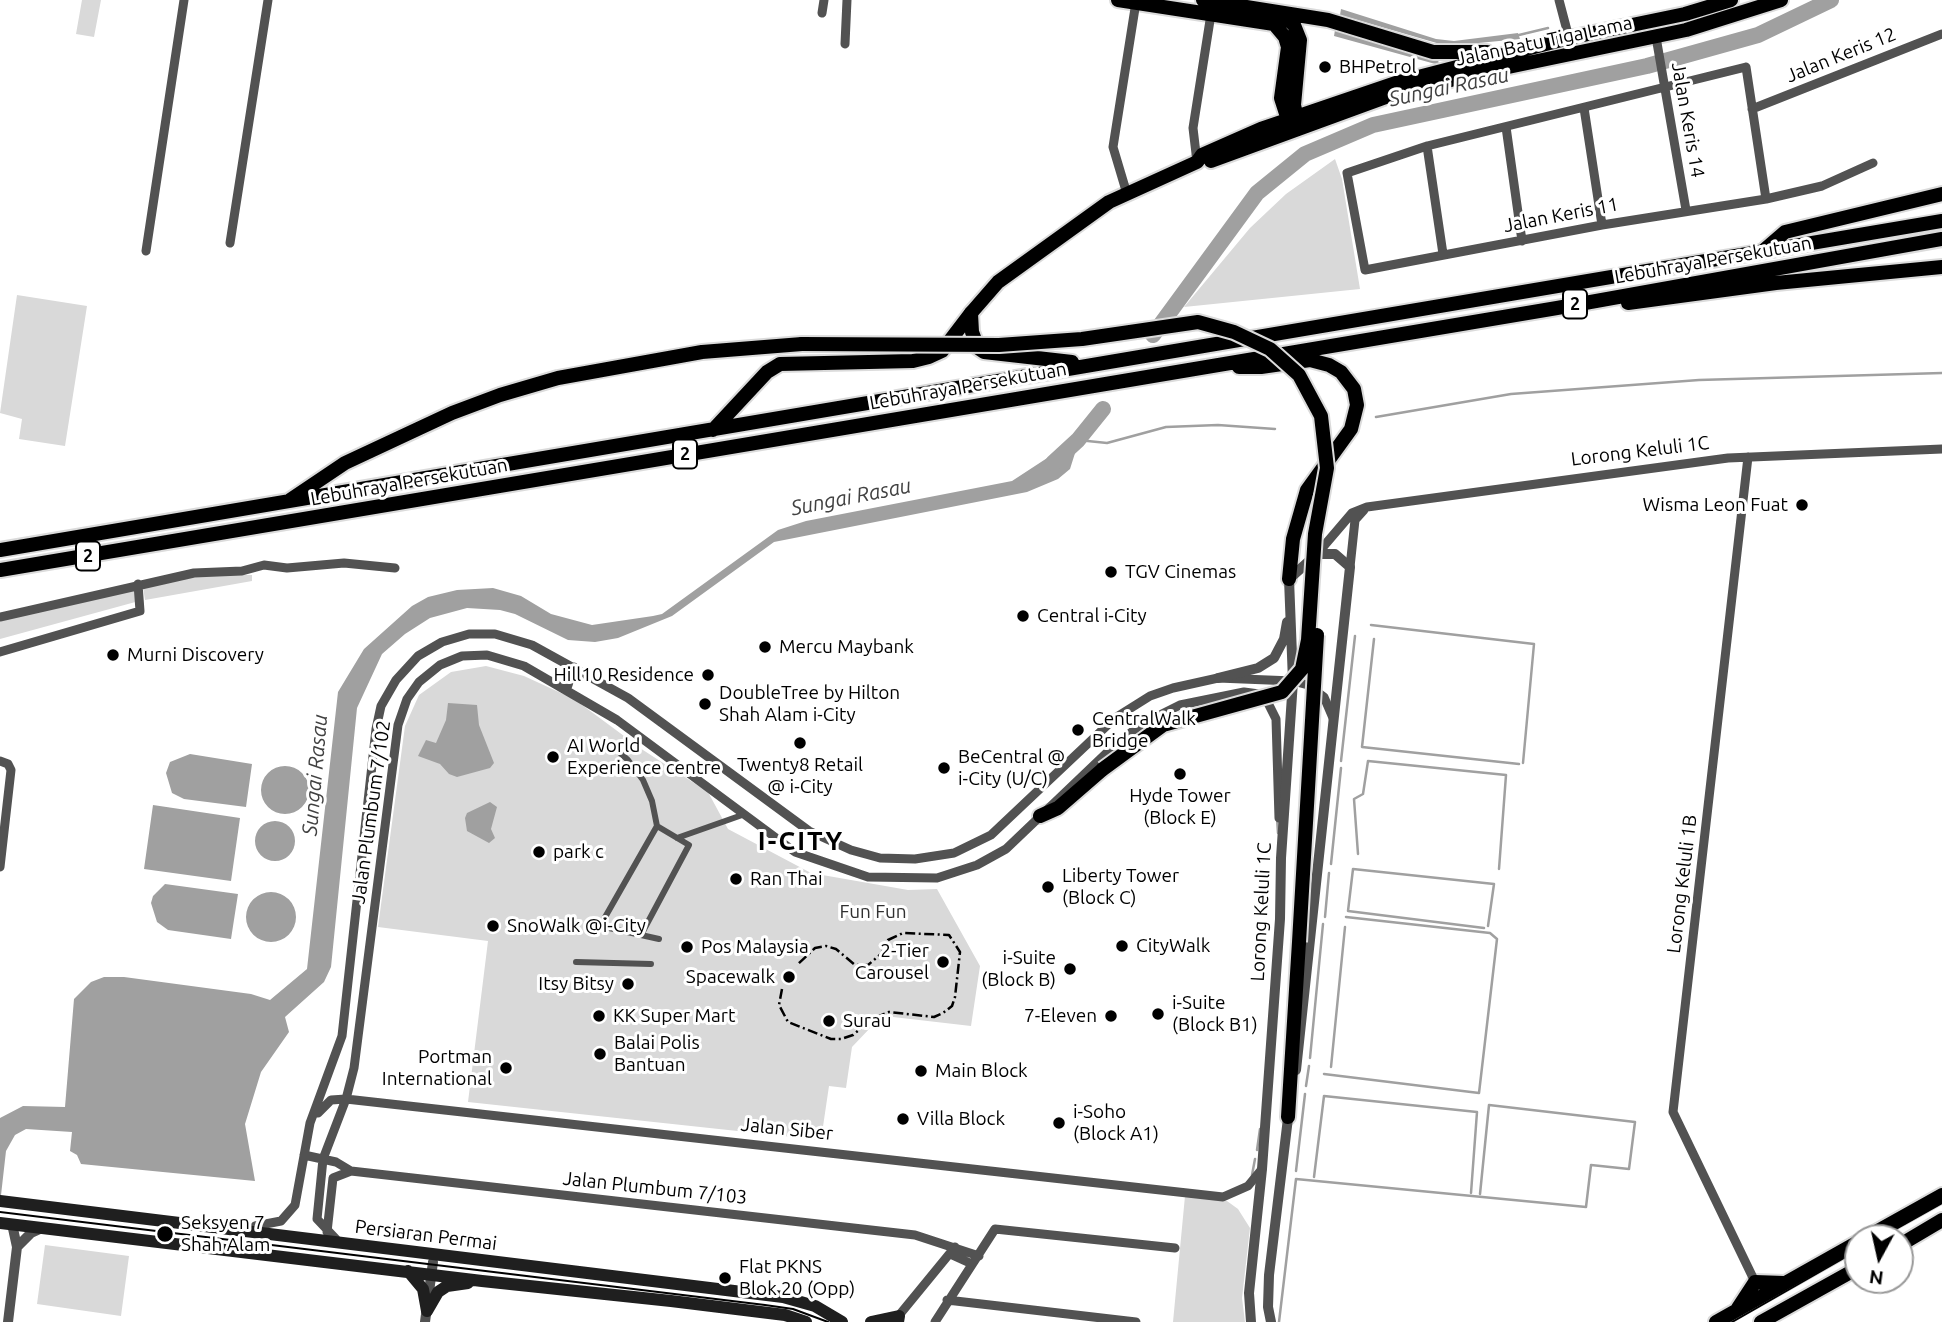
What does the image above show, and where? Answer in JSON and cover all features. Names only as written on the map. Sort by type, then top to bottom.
[{"type":"main road","points":[[1118,0],[1275,24],[1285,37],[1287,57],[1281,98],[1261,129]]},
{"type":"main road","points":[[1203,0],[1282,15],[1328,20],[1433,52],[1457,54],[1523,50]]},
{"type":"main road","name":"Jalan Batu Tiga Lama","points":[[713,430],[767,372],[780,365],[913,361],[942,351],[998,282],[1109,202],[1197,162],[1206,162],[1337,102],[1399,82],[1569,38],[1685,14],[1731,0]]},
{"type":"main road","name":"Jalan Batu Tiga Lama","points":[[1197,162],[1202,155],[1261,129],[1293,123],[1458,78],[1657,44],[1760,3],[1781,0]]},
{"type":"main road","points":[[1282,15],[1294,25],[1300,40],[1293,123]]},
{"type":"main road","points":[[1297,86],[1312,101],[1337,102]]},
{"type":"main road","points":[[1281,98],[1293,123]]},
{"type":"main road","points":[[1762,252],[1785,232],[1942,194]]},
{"type":"main road","name":"Lebuhraya Persekutuan","points":[[0,550],[1942,221]]},
{"type":"main road","name":"Lebuhraya Persekutuan","points":[[4,571],[1557,308],[1942,239]]},
{"type":"main road","points":[[1557,308],[1656,301],[1776,283],[1942,267]]},
{"type":"main road","points":[[971,313],[972,332],[978,348],[984,352],[1039,361],[1101,363]]},
{"type":"main road","points":[[286,503],[345,463],[452,413],[500,395],[558,378],[702,352],[802,344],[999,345],[1082,339],[1198,322],[1255,341],[1275,352],[1299,375],[1315,402],[1325,433],[1327,468],[1299,942],[1288,1080],[1288,1117]]},
{"type":"main road","points":[[1206,366],[1261,368],[1310,360],[1329,365],[1341,372],[1354,389],[1357,405],[1351,429],[1307,491],[1293,538],[1289,579]]},
{"type":"main road","points":[[1041,816],[1058,808],[1103,769],[1163,724],[1282,692],[1297,678],[1302,669],[1308,640],[1315,534],[1324,491]]},
{"type":"main road","points":[[1890,1224],[1942,1195]]},
{"type":"main road","points":[[11,1202],[73,1203],[333,1238],[370,1254],[432,1268],[492,1269],[510,1265]]},
{"type":"main road","name":"Persiaran Permai","points":[[11,1202],[333,1238],[372,1248],[783,1297],[815,1306],[842,1322]]},
{"type":"main road","points":[[1914,1237],[1939,1223]]},
{"type":"main road","name":"Persiaran Permai","points":[[7,1224],[408,1270],[432,1268],[482,1281],[785,1315],[806,1322]]},
{"type":"main road","points":[[1717,1322],[1844,1250]]},
{"type":"main road","points":[[408,1270],[423,1289],[426,1317]]},
{"type":"main road","points":[[1761,1322],[1844,1276]]},
{"type":"main road","points":[[426,1317],[438,1292],[447,1286],[482,1281]]},
{"type":"main road","points":[[1734,1312],[1755,1282],[1785,1283]]},
{"type":"main road","points":[[871,1322],[897,1320]]},
{"type":"street","points":[[146,251],[184,0]]},
{"type":"street","points":[[230,243],[268,0]]},
{"type":"street","points":[[822,13],[824,0]]},
{"type":"street","points":[[845,44],[847,0]]},
{"type":"street","points":[[1559,0],[1569,38]]},
{"type":"street","points":[[1127,194],[1113,147],[1136,2]]},
{"type":"street","points":[[1197,162],[1193,128],[1212,14]]},
{"type":"street","name":"Jalan Keris 12","points":[[1752,110],[1942,34]]},
{"type":"street","name":"Jalan Keris 14","points":[[1657,44],[1686,210]]},
{"type":"street","points":[[1443,254],[1427,146],[1584,108],[1664,83],[1746,67],[1766,199]]},
{"type":"street","points":[[1584,108],[1602,225]]},
{"type":"street","points":[[1506,127],[1522,241]]},
{"type":"street","name":"Jalan Keris 11","points":[[1427,146],[1347,173],[1364,269],[1686,210],[1766,199],[1822,187],[1873,163]]},
{"type":"street","name":"Lorong Keluli 1C","points":[[1367,507],[1642,467],[1748,457],[1942,449]]},
{"type":"street","name":"Lorong Keluli 1B","points":[[1748,457],[1673,1112],[1762,1296]]},
{"type":"street","points":[[1289,579],[1317,554],[1352,513],[1367,507]]},
{"type":"street","points":[[1272,1322],[1268,1307],[1269,1275],[1288,1117],[1298,1060],[1354,520],[1367,507]]},
{"type":"street","points":[[1317,554],[1335,554],[1350,567]]},
{"type":"street","points":[[0,617],[194,573],[242,571],[264,565],[287,568],[344,563],[395,568]]},
{"type":"street","name":"Lorong Keluli 1C","points":[[1251,1322],[1249,1293],[1262,1169],[1280,919],[1281,858],[1293,681],[1289,579]]},
{"type":"street","points":[[0,652],[140,611],[138,584]]},
{"type":"street","points":[[1218,678],[1258,668],[1274,658],[1284,639],[1292,603]]},
{"type":"street","name":"Jalan Plumbum 7/102","points":[[255,1226],[281,1221],[292,1211],[310,1123],[342,1036],[376,729],[381,706],[396,680],[418,656],[442,642],[469,634],[495,634],[532,645],[650,713],[809,831],[851,850],[880,858],[915,859],[954,852],[991,835],[1101,730],[1131,707],[1174,688],[1218,678],[1293,681]]},
{"type":"street","name":"Jalan Plumbum 7/102","points":[[333,1238],[317,1219],[323,1159],[346,1099],[362,1023],[398,725],[407,699],[419,682],[440,665],[461,656],[487,655],[524,666],[567,688],[617,720],[795,852],[868,877],[903,880],[937,878],[977,865],[1006,849],[1116,744],[1142,724],[1180,705],[1244,692],[1259,694],[1268,701],[1276,719],[1281,858]]},
{"type":"street","points":[[567,688],[573,667]]},
{"type":"street","points":[[1293,681],[1308,685],[1324,697],[1335,722]]},
{"type":"street","points":[[610,744],[628,760],[643,780],[652,801],[657,825],[600,926],[659,939]]},
{"type":"street","points":[[0,761],[8,764],[11,770],[0,864]]},
{"type":"street","points":[[677,838],[744,814]]},
{"type":"street","points":[[641,935],[689,845],[657,825]]},
{"type":"street","points":[[576,962],[651,964]]},
{"type":"street","points":[[310,1123],[326,1103],[346,1099]]},
{"type":"street","name":"Jalan Siber","points":[[346,1099],[1223,1197],[1248,1186],[1262,1169]]},
{"type":"street","name":"Jalan Plumbum 7/103","points":[[304,1155],[336,1161],[351,1171],[915,1235],[952,1251]]},
{"type":"street","points":[[333,1238],[333,1178],[351,1171]]},
{"type":"street","points":[[7,1224],[17,1247],[8,1322]]},
{"type":"street","points":[[17,1247],[27,1236],[43,1227]]},
{"type":"street","points":[[935,1322],[991,1234],[999,1228],[1175,1248]]},
{"type":"street","points":[[952,1251],[979,1255]]},
{"type":"street","points":[[952,1251],[972,1264]]},
{"type":"street","points":[[897,1320],[952,1251]]},
{"type":"street","points":[[426,1317],[432,1268]]},
{"type":"street","points":[[947,1300],[1136,1322]]},
{"type":"green space","points":[[82,0],[101,0],[94,37],[76,34]]},
{"type":"green space","points":[[1335,159],[1342,179],[1360,289],[1184,307],[1250,228],[1286,194]]},
{"type":"green space","points":[[17,295],[87,306],[65,446],[19,439],[22,419],[0,413]]},
{"type":"green space","points":[[206,575],[252,575],[252,581],[145,600],[143,587]]},
{"type":"green space","points":[[136,589],[139,601],[0,639],[0,621]]},
{"type":"green space","name":"Fun Fun","points":[[486,666],[524,676],[574,699],[643,750],[708,792],[728,829],[811,873],[908,890],[937,889],[980,966],[971,1026],[893,1017],[872,1026],[852,1047],[846,1088],[829,1086],[821,1140],[468,1102],[488,941],[378,927],[405,726],[419,695],[451,672]]},
{"type":"green space","points":[[1185,1196],[1227,1201],[1238,1209],[1250,1228],[1242,1298],[1245,1322],[1173,1322]]},
{"type":"green space","points":[[45,1245],[129,1256],[121,1316],[37,1304]]},
{"type":"shaded area","points":[[1341,9],[1436,39],[1454,41],[1518,33],[1520,39],[1447,46],[1340,15]]},
{"type":"shaded area","points":[[1335,30],[1438,59],[1439,65],[1334,36]]},
{"type":"shaded area","points":[[1064,447],[1076,450],[1070,469],[1058,479],[1027,492],[774,542],[672,616],[618,638],[595,642],[568,640],[515,614],[500,610],[467,608],[430,618],[405,634],[382,654],[357,708],[331,967],[324,982],[285,1017],[289,1032],[261,1072],[245,1124],[255,1181],[81,1164],[77,1155],[70,1151],[72,1132],[26,1129],[15,1135],[6,1151],[0,1204],[0,1118],[23,1106],[65,1107],[74,999],[91,982],[104,977],[124,977],[251,994],[270,1000],[307,969],[338,692],[364,649],[412,606],[428,597],[457,590],[493,588],[521,596],[551,614],[592,625],[662,614],[778,530],[806,521],[1012,481]]},
{"type":"shaded area","points":[[448,703],[477,705],[479,725],[494,763],[490,768],[457,777],[449,774],[440,764],[418,756],[426,740],[436,743],[446,720]]},
{"type":"shaded area","points":[[190,754],[252,764],[246,807],[184,799],[172,793],[166,773],[170,762]]},
{"type":"shaded area","points":[[285,766],[302,773],[309,790],[302,807],[285,814],[268,807],[261,790],[268,773]]},
{"type":"shaded area","points":[[490,802],[497,807],[491,829],[495,838],[489,843],[467,831],[465,818],[467,813]]},
{"type":"shaded area","points":[[153,805],[240,818],[231,881],[144,869]]},
{"type":"shaded area","points":[[275,821],[289,827],[295,841],[289,855],[275,861],[261,855],[255,841],[261,827]]},
{"type":"shaded area","points":[[165,884],[238,894],[231,939],[168,930],[157,922],[151,903],[153,896]]},
{"type":"shaded area","points":[[271,892],[288,900],[296,917],[288,934],[271,942],[254,934],[246,917],[254,900]]},
{"type":"waterway","name":"Sungai Rasau","points":[[1153,335],[1257,193],[1305,154],[1373,125],[1647,66],[1758,35],[1831,0]]},
{"type":"waterway","points":[[1519,35],[1548,28]]},
{"type":"waterway","points":[[1376,417],[1511,394],[1699,380],[1942,373]]},
{"type":"waterway","name":"Sungai Rasau","points":[[1053,463],[1078,440],[1103,409]]},
{"type":"waterway","points":[[1078,440],[1107,443],[1166,427],[1218,425],[1275,429]]},
{"type":"waterway","points":[[1371,625],[1534,644],[1523,763]]},
{"type":"waterway","points":[[1341,761],[1355,636]]},
{"type":"waterway","points":[[1374,639],[1362,747],[1519,764]]},
{"type":"waterway","points":[[1358,854],[1354,799],[1363,794],[1368,761],[1506,775],[1499,869]]},
{"type":"waterway","points":[[1331,864],[1341,768]]},
{"type":"waterway","points":[[1277,818],[1278,833]]},
{"type":"waterway","points":[[1484,928],[1348,911],[1353,869],[1494,884],[1488,926]]},
{"type":"waterway","points":[[1325,917],[1329,873]]},
{"type":"waterway","points":[[1324,1074],[1479,1093],[1497,939],[1490,933],[1346,917]]},
{"type":"waterway","points":[[1310,1058],[1323,924]]},
{"type":"waterway","points":[[1331,1067],[1345,927]]},
{"type":"waterway","points":[[1306,1086],[1309,1066]]},
{"type":"waterway","points":[[1296,1171],[1305,1094]]},
{"type":"waterway","points":[[1314,1177],[1324,1096],[1477,1112],[1471,1193]]},
{"type":"waterway","points":[[1279,1322],[1296,1179],[1586,1207],[1591,1165],[1629,1169],[1635,1122],[1489,1105],[1480,1194]]},
{"type":"waterway","points":[[1257,1150],[1260,1129]]},
{"type":"waterway","points":[[1252,1175],[1255,1159]]},
{"type":"tram line","points":[[1905,1224],[1942,1203]]},
{"type":"tram line","points":[[0,1212],[765,1305],[793,1309],[828,1322]]},
{"type":"tram line","points":[[1732,1322],[1844,1258]]},
{"type":"railway","points":[[782,989],[779,1005],[788,1022],[831,1039],[841,1039],[853,1035],[872,1019],[889,1012],[934,1017],[943,1013],[952,1006],[955,997],[960,952],[949,935],[903,933],[888,940],[881,954],[868,965],[855,965],[836,949],[826,946],[815,948],[797,965]]},
{"type":"place","name":"BHPetrol","points":[[1325,67]]},
{"type":"place","name":"Wisma Leon Fuat","points":[[1802,505]]},
{"type":"place","name":"TGV Cinemas","points":[[1111,572]]},
{"type":"place","name":"Central i-City","points":[[1023,616]]},
{"type":"place","name":"Mercu Maybank","points":[[765,647]]},
{"type":"place","name":"Murni Discovery","points":[[113,655]]},
{"type":"place","name":"Hill10 Residence","points":[[708,675]]},
{"type":"place","name":"DoubleTree by Hilton Shah Alam i-City","points":[[705,704]]},
{"type":"place","name":"CentralWalk Bridge","points":[[1078,730]]},
{"type":"place","name":"Twenty8 Retail @ i-City","points":[[800,743]]},
{"type":"place","name":"AI World Experience centre","points":[[553,757]]},
{"type":"place","name":"BeCentral @ i-City (U/C)","points":[[944,768]]},
{"type":"place","name":"Hyde Tower (Block E)","points":[[1180,774]]},
{"type":"place","name":"park c","points":[[539,852]]},
{"type":"place","name":"Ran Thai","points":[[736,879]]},
{"type":"place","name":"Liberty Tower (Block C)","points":[[1048,887]]},
{"type":"place","name":"SnoWalk @i-City","points":[[493,926]]},
{"type":"place","name":"CityWalk","points":[[1122,946]]},
{"type":"place","name":"Pos Malaysia","points":[[687,947]]},
{"type":"place","name":"2-Tier Carousel","points":[[943,962]]},
{"type":"place","name":"i-Suite (Block B)","points":[[1070,969]]},
{"type":"place","name":"Spacewalk","points":[[789,977]]},
{"type":"place","name":"Itsy Bitsy","points":[[628,984]]},
{"type":"place","name":"i-Suite (Block B1)","points":[[1158,1014]]},
{"type":"place","name":"KK Super Mart","points":[[599,1016]]},
{"type":"place","name":"7-Eleven","points":[[1111,1016]]},
{"type":"place","name":"Surau","points":[[829,1021]]},
{"type":"place","name":"Balai Polis Bantuan","points":[[600,1054]]},
{"type":"place","name":"Portman International","points":[[506,1068]]},
{"type":"place","name":"Main Block","points":[[921,1071]]},
{"type":"place","name":"Villa Block","points":[[903,1119]]},
{"type":"place","name":"i-Soho (Block A1)","points":[[1059,1123]]},
{"type":"place","name":"Seksyen 7 Shah Alam","points":[[165,1234]]},
{"type":"place","name":"Flat PKNS Blok 20 (Opp)","points":[[725,1278]]},
{"type":"district","name":"I-CITY","points":[[801,841]]}]
